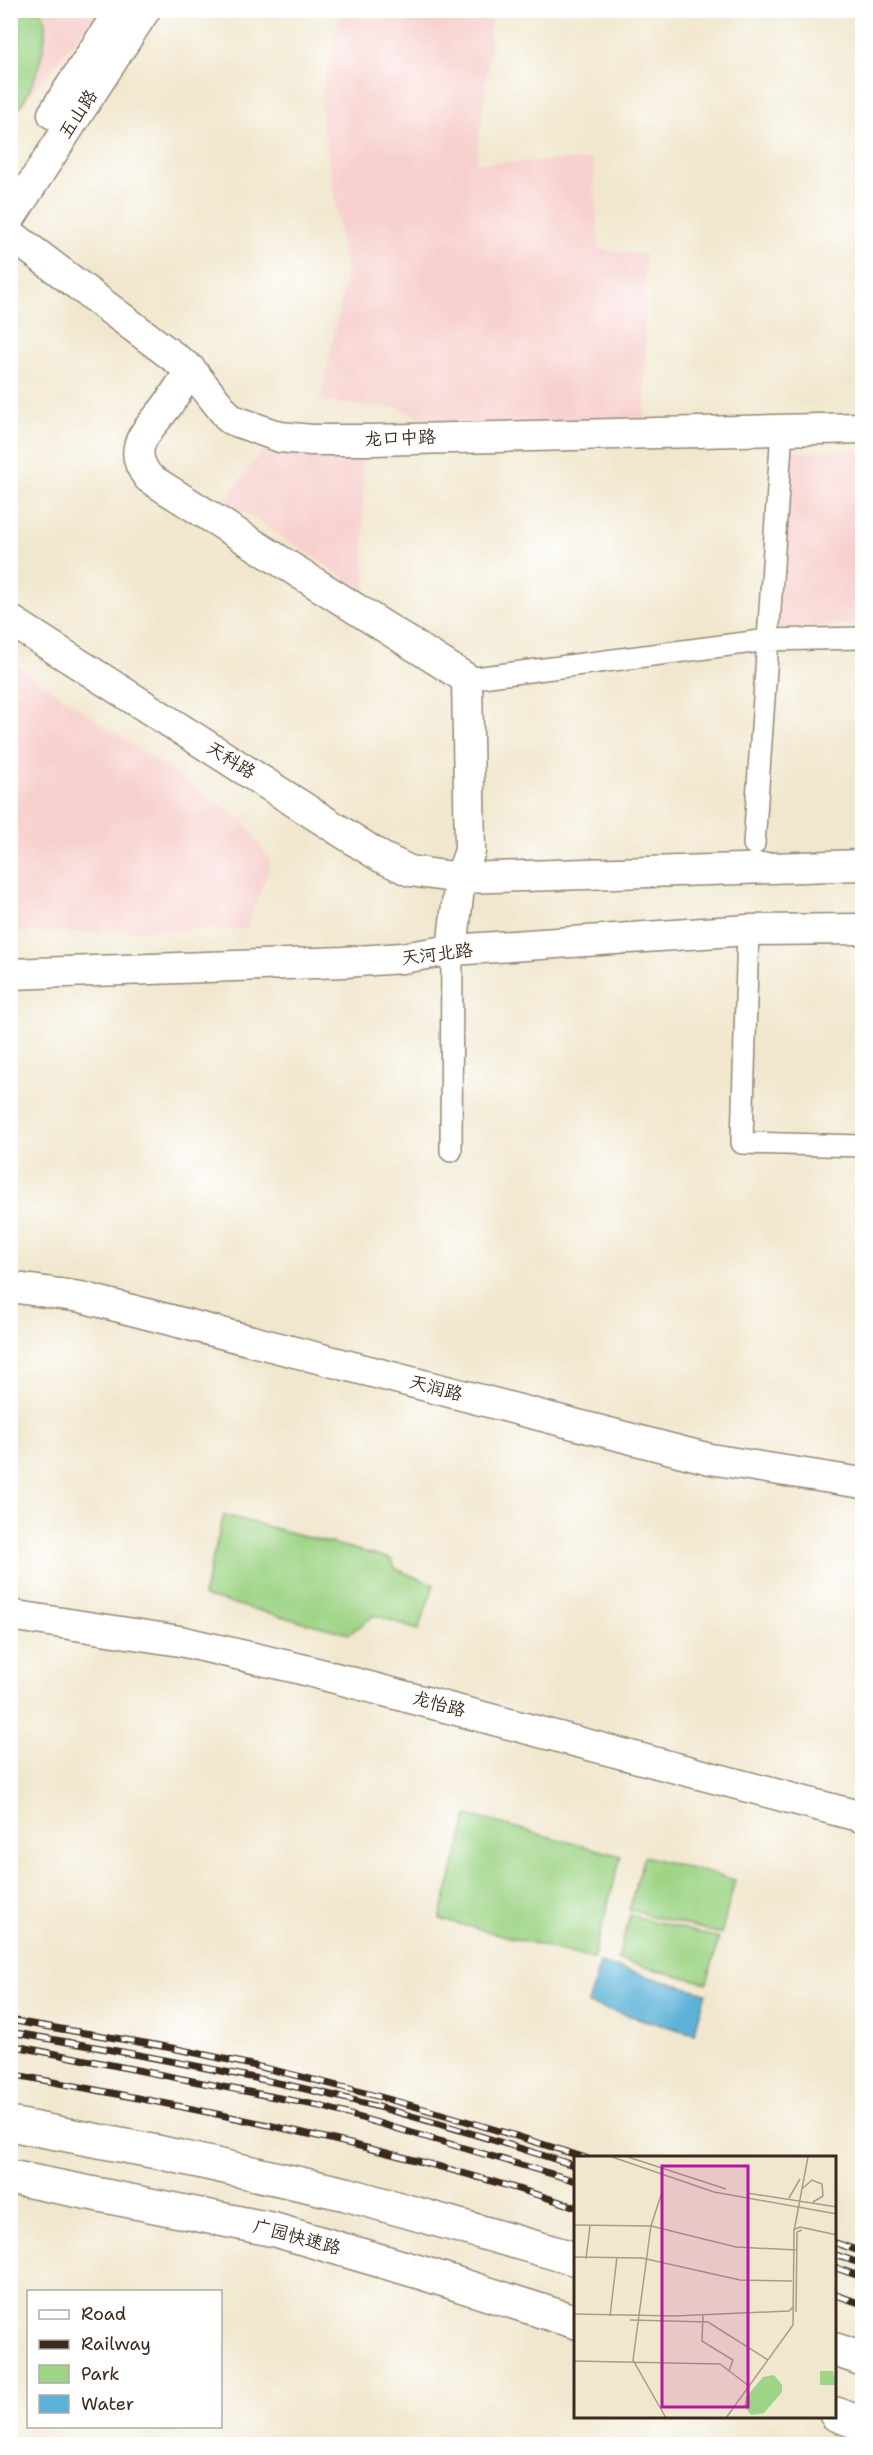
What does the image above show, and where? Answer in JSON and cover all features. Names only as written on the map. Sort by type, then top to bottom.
[{"type":"highway","points":[[10,2124],[162,2153],[346,2194],[574,2258]]},
{"type":"highway","name":"广园快速路","points":[[11,2177],[275,2230],[416,2271],[574,2321]]},
{"type":"highway","points":[[837,2350],[862,2359]]},
{"type":"highway","points":[[837,2414],[862,2424]]},
{"type":"street","name":"五山路","points":[[10,182],[120,10]]},
{"type":"street","name":"五山路","points":[[10,218],[146,10]]},
{"type":"street","name":"龙口中路","points":[[10,234],[191,370],[230,419],[280,437],[312,440],[862,428]]},
{"type":"street","points":[[191,370],[166,407],[146,431],[138,451],[140,466],[149,478],[467,679],[768,640],[862,638]]},
{"type":"street","points":[[754,844],[782,429]]},
{"type":"street","name":"天科路","points":[[10,620],[381,857],[410,871],[460,878]]},
{"type":"street","points":[[451,1151],[452,950],[460,878],[470,851],[467,679]]},
{"type":"street","points":[[460,878],[862,865]]},
{"type":"street","name":"天河北路","points":[[10,974],[345,963],[402,958],[452,950],[748,930],[862,929]]},
{"type":"street","points":[[748,930],[742,1143],[862,1146]]},
{"type":"street","name":"天润路","points":[[10,1287],[81,1297],[710,1459],[862,1483]]},
{"type":"street","name":"龙怡路","points":[[10,1615],[170,1639],[301,1669],[862,1817]]},
{"type":"shaded area","points":[[11,11],[98,11],[11,119]]},
{"type":"shaded area","points":[[341,11],[491,11],[490,50],[476,163],[593,159],[599,249],[645,255],[645,422],[435,423],[397,408],[320,402],[346,277],[320,103]]},
{"type":"shaded area","points":[[265,446],[362,455],[366,592],[226,500]]},
{"type":"shaded area","points":[[862,450],[862,624],[778,628],[787,452]]},
{"type":"shaded area","points":[[10,661],[244,821],[271,863],[246,929],[11,933]]},
{"type":"green space","points":[[17,11],[42,11],[45,37],[32,83],[19,109],[11,119],[11,70],[19,49],[20,21]]},
{"type":"green space","points":[[224,1515],[391,1559],[396,1569],[434,1585],[418,1630],[375,1615],[349,1634],[203,1596]]},
{"type":"green space","points":[[468,1815],[621,1856],[593,1959],[440,1919]]},
{"type":"green space","points":[[644,1856],[735,1880],[721,1934],[629,1910]]},
{"type":"green space","points":[[630,1915],[719,1938],[707,1983],[618,1960]]},
{"type":"water","points":[[600,1963],[706,1993],[694,2034],[588,2004]]},
{"type":"railway","points":[[10,2020],[172,2048],[277,2071],[432,2111],[580,2156]]},
{"type":"railway","points":[[10,2032],[167,2060],[323,2093],[450,2127],[574,2165]]},
{"type":"railway","points":[[10,2045],[320,2106],[574,2180]]},
{"type":"railway","points":[[10,2074],[296,2131],[437,2166],[574,2206]]},
{"type":"railway","points":[[837,2243],[862,2252]]},
{"type":"railway","points":[[837,2255],[862,2264]]},
{"type":"railway","points":[[837,2268],[862,2277]]},
{"type":"railway","points":[[837,2295],[862,2304]]}]
